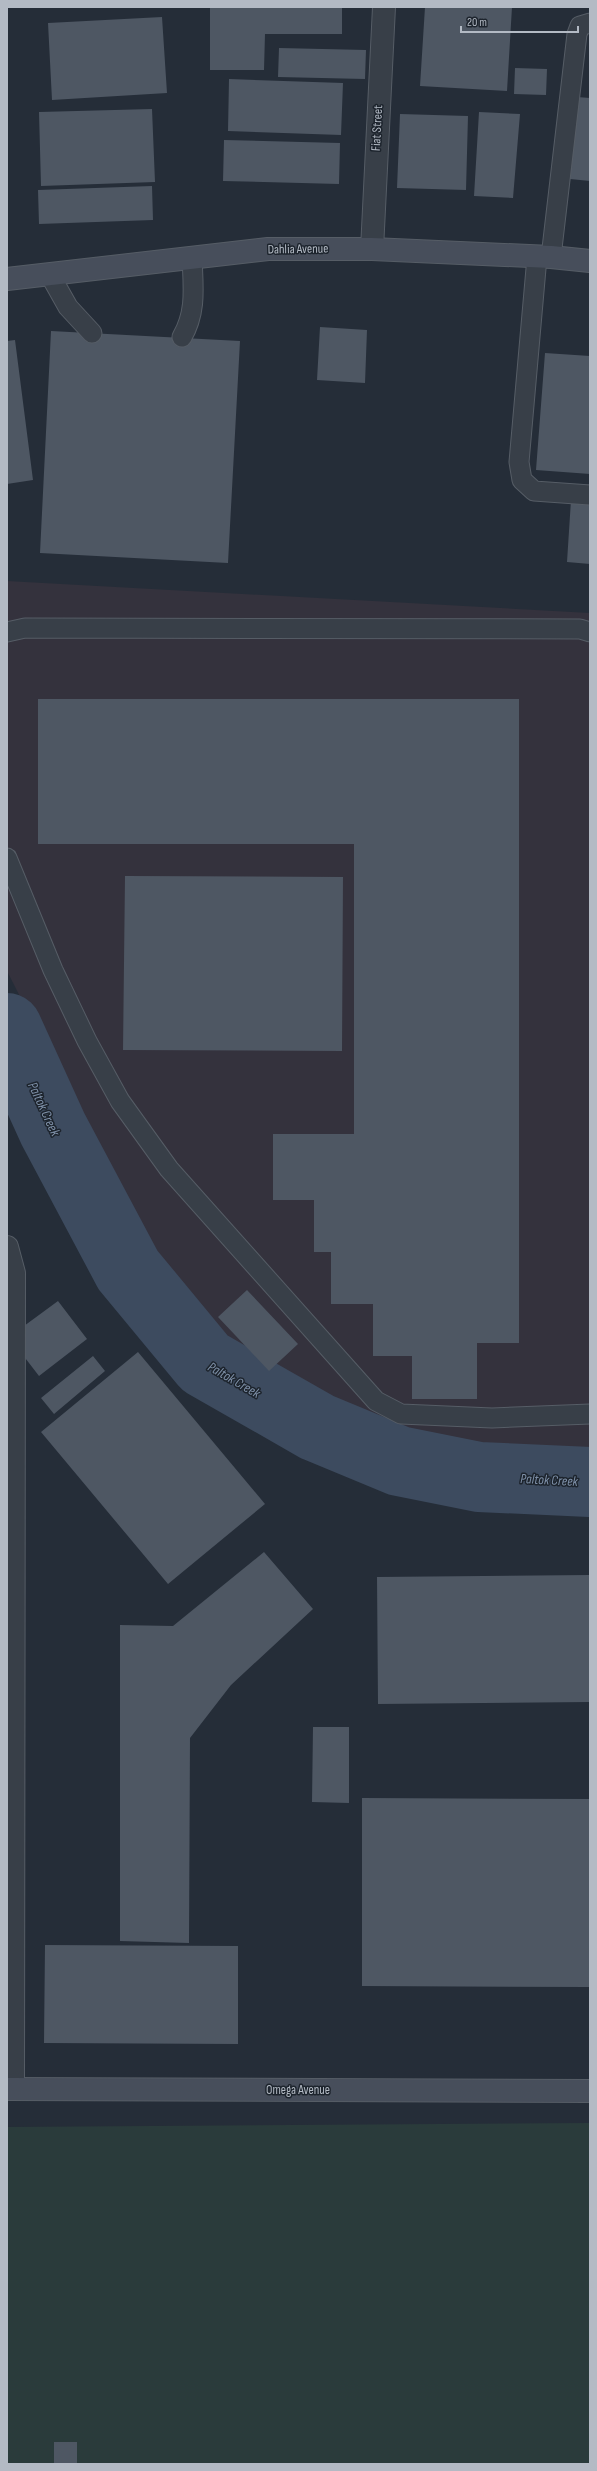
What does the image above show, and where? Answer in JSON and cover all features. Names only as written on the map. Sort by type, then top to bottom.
[{"type":"street","name":"Fiat Street","points":[[372,249],[384,7]]},
{"type":"street","name":"Dahlia Avenue","points":[[7,279],[268,249],[372,249],[544,257],[590,261]]},
{"type":"street","points":[[7,1248],[14,1274],[10,2089]]},
{"type":"street","name":"Omega Avenue","points":[[10,2089],[590,2091]]},
{"type":"lane","points":[[590,23],[580,26],[577,34],[544,257],[519,462],[522,480],[534,491],[590,496]]},
{"type":"lane","points":[[182,337],[191,323],[194,306],[192,257]]},
{"type":"lane","points":[[50,275],[68,307],[92,333]]},
{"type":"lane","points":[[7,632],[25,628],[572,629],[590,632]]},
{"type":"lane","points":[[7,858],[53,970],[87,1041],[120,1101],[169,1169],[376,1401],[401,1414],[492,1418],[590,1414]]},
{"type":"shaded area","points":[[7,581],[590,613],[590,1462],[507,1463],[457,1460],[375,1435],[276,1383],[162,1276],[7,971]]},
{"type":"shaded area","points":[[590,2123],[590,2464],[7,2464],[7,2127]]},
{"type":"building","points":[[210,7],[342,7],[342,34],[265,34],[264,70],[210,70]]},
{"type":"building","points":[[425,7],[512,7],[507,91],[420,86]]},
{"type":"building","points":[[162,17],[167,93],[52,100],[48,23]]},
{"type":"building","points":[[279,48],[366,50],[365,79],[278,77]]},
{"type":"building","points":[[515,68],[547,69],[546,95],[514,94]]},
{"type":"building","points":[[229,79],[343,83],[341,135],[228,131]]},
{"type":"building","points":[[577,97],[590,98],[590,181],[570,179]]},
{"type":"building","points":[[152,109],[155,182],[41,186],[39,112]]},
{"type":"building","points":[[479,112],[520,114],[513,198],[474,196]]},
{"type":"building","points":[[400,114],[468,116],[466,190],[397,188]]},
{"type":"building","points":[[224,140],[340,143],[339,184],[223,181]]},
{"type":"building","points":[[152,186],[153,220],[39,224],[38,190]]},
{"type":"building","points":[[320,327],[367,330],[365,383],[317,380]]},
{"type":"building","points":[[51,331],[240,341],[228,563],[40,553]]},
{"type":"building","points":[[15,340],[33,480],[7,484],[7,341]]},
{"type":"building","points":[[545,353],[590,356],[590,474],[536,470]]},
{"type":"building","points":[[571,500],[590,501],[590,564],[567,562]]},
{"type":"building","points":[[38,699],[519,699],[519,1343],[477,1343],[477,1399],[412,1399],[412,1356],[373,1356],[373,1304],[331,1304],[331,1252],[314,1252],[314,1200],[273,1200],[273,1134],[354,1134],[354,844],[38,844]]},
{"type":"building","points":[[125,876],[343,877],[342,1051],[123,1050]]},
{"type":"building","points":[[247,1290],[298,1344],[269,1371],[218,1317]]},
{"type":"building","points":[[58,1301],[87,1339],[39,1376],[9,1337]]},
{"type":"building","points":[[138,1352],[265,1504],[168,1584],[41,1432]]},
{"type":"building","points":[[93,1356],[105,1371],[54,1414],[41,1398]]},
{"type":"building","points":[[264,1552],[313,1609],[231,1685],[190,1738],[189,1943],[120,1941],[120,1625],[173,1626]]},
{"type":"building","points":[[590,1575],[590,1702],[378,1704],[377,1577]]},
{"type":"building","points":[[313,1727],[349,1727],[349,1803],[312,1802]]},
{"type":"building","points":[[362,1798],[590,1799],[590,1987],[362,1986]]},
{"type":"building","points":[[45,1945],[238,1946],[238,2044],[44,2043]]},
{"type":"building","points":[[54,2442],[77,2442],[77,2464],[54,2464]]},
{"type":"waterway","name":"Paltok Creek","points":[[7,1028],[53,1129],[128,1270],[205,1363],[317,1427],[399,1461],[479,1477],[590,1482]]}]
